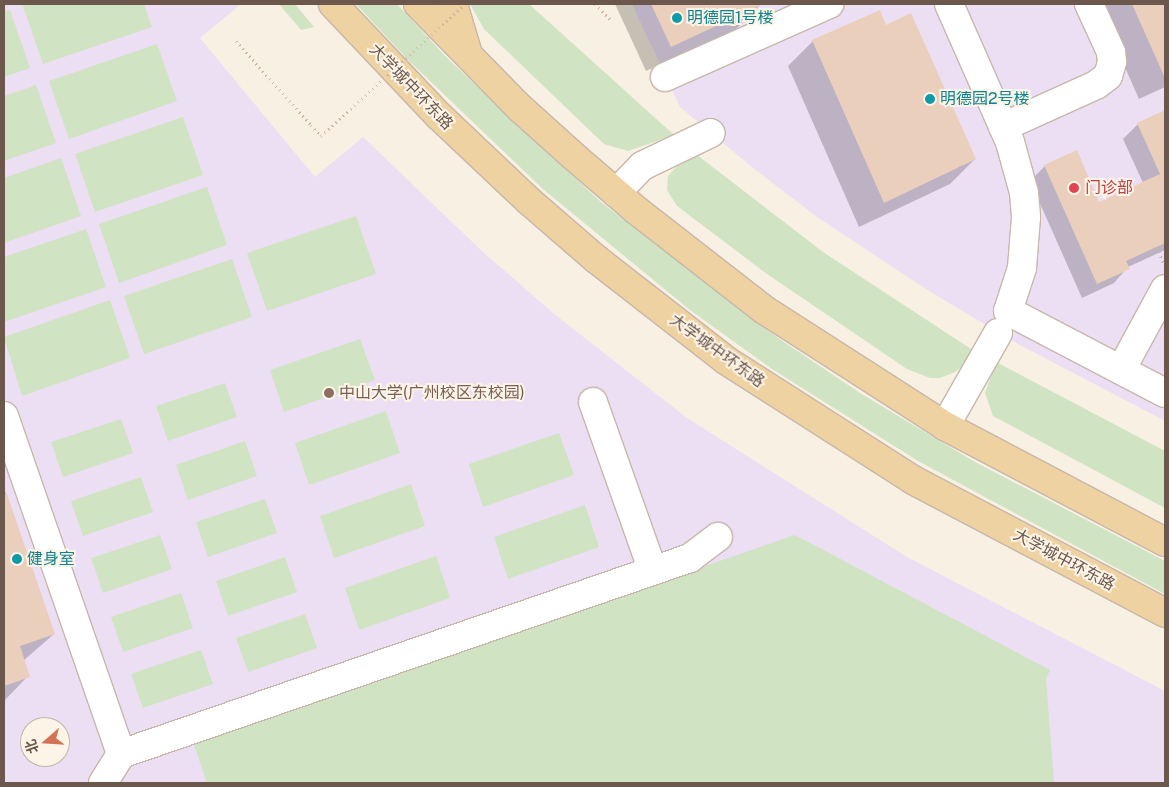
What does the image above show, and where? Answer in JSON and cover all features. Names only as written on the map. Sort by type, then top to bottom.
[{"type":"main road","name":"大学城中环东路","points":[[333,4],[431,108],[523,195],[596,259],[727,361],[913,480],[1165,613]]},
{"type":"main road","points":[[418,4],[520,108],[616,193],[763,309],[945,426],[1165,542]]},
{"type":"main road","points":[[453,4],[469,57]]},
{"type":"lane","points":[[665,77],[829,4]]},
{"type":"lane","points":[[949,4],[1018,165],[1026,217],[1022,268],[1008,311],[1165,393]]},
{"type":"lane","points":[[1003,127],[1096,85],[1108,76],[1112,62],[1111,52],[1089,4]]},
{"type":"lane","points":[[616,193],[642,166],[711,133]]},
{"type":"lane","points":[[1121,370],[1165,289]]},
{"type":"lane","points":[[945,426],[998,333]]},
{"type":"lane","points":[[593,402],[653,572]]},
{"type":"lane","points":[[4,416],[121,754]]},
{"type":"lane","points":[[103,783],[121,754],[653,572],[698,554],[718,537]]},
{"type":"path","points":[[236,41],[321,136],[465,4]]},
{"type":"path","points":[[595,4],[610,19]]},
{"type":"path","points":[[1157,247],[1165,267]]},
{"type":"shaded area","name":"中山大学(广州校区东校园)","points":[[4,4],[241,4],[200,38],[315,177],[363,137],[484,253],[553,313],[687,418],[907,557],[1165,691],[1165,783],[4,783]]},
{"type":"shaded area","points":[[632,4],[1165,4],[1165,421],[1018,344],[929,291],[817,217],[752,167],[680,107]]},
{"type":"green space","points":[[29,4],[144,4],[152,27],[43,64],[23,6]]},
{"type":"green space","points":[[279,4],[295,4],[314,27],[301,30]]},
{"type":"green space","points":[[356,4],[397,4],[447,58],[602,203],[778,338],[860,393],[975,462],[1165,561],[1165,594],[918,461],[772,369],[690,310],[544,190],[406,58]]},
{"type":"green space","points":[[470,4],[529,4],[674,135],[628,151],[604,144],[484,29]]},
{"type":"green space","points":[[10,10],[30,68],[4,77],[4,12]]},
{"type":"green space","points":[[157,44],[177,101],[69,139],[49,81]]},
{"type":"green space","points":[[36,85],[56,143],[4,161],[4,96]]},
{"type":"green space","points":[[183,117],[203,175],[95,212],[75,154]]},
{"type":"green space","points":[[697,155],[823,252],[974,351],[967,363],[955,372],[940,378],[930,378],[907,369],[767,274],[677,206],[667,190],[668,176],[679,164]]},
{"type":"green space","points":[[61,158],[81,216],[4,243],[4,178]]},
{"type":"green space","points":[[207,187],[227,245],[119,283],[99,224]]},
{"type":"green space","points":[[356,216],[376,274],[267,311],[247,253]]},
{"type":"green space","points":[[86,229],[106,287],[4,322],[4,257]]},
{"type":"green space","points":[[232,259],[252,317],[144,354],[124,296]]},
{"type":"green space","points":[[110,300],[130,358],[22,396],[4,337]]},
{"type":"green space","points":[[360,339],[375,380],[284,412],[270,370]]},
{"type":"green space","points":[[996,362],[1165,451],[1165,508],[993,416],[985,393]]},
{"type":"green space","points":[[225,383],[237,417],[168,441],[156,406]]},
{"type":"green space","points":[[386,411],[400,453],[309,485],[295,443]]},
{"type":"green space","points":[[121,419],[133,453],[63,477],[51,442]]},
{"type":"green space","points":[[559,433],[574,475],[483,507],[469,464]]},
{"type":"green space","points":[[245,441],[257,476],[188,500],[176,465]]},
{"type":"green space","points":[[141,477],[153,512],[83,536],[71,501]]},
{"type":"green space","points":[[411,484],[425,526],[334,558],[320,516]]},
{"type":"green space","points":[[265,499],[277,533],[208,557],[196,522]]},
{"type":"green space","points":[[585,505],[599,547],[508,579],[494,537]]},
{"type":"green space","points":[[160,535],[172,569],[103,593],[91,558]]},
{"type":"green space","points":[[795,535],[1050,670],[1046,679],[1054,783],[207,783],[193,742]]},
{"type":"green space","points":[[436,556],[450,598],[359,630],[345,588]]},
{"type":"green space","points":[[285,557],[297,592],[228,616],[216,581]]},
{"type":"green space","points":[[181,593],[193,628],[123,652],[111,617]]},
{"type":"green space","points":[[305,614],[317,648],[248,672],[236,638]]},
{"type":"green space","points":[[201,650],[213,684],[143,708],[131,674]]},
{"type":"building","points":[[651,4],[763,4],[671,47]]},
{"type":"building","points":[[1132,4],[1165,4],[1165,78]]},
{"type":"building","name":"明德园2号楼","points":[[880,10],[886,25],[911,13],[976,159],[884,203],[812,40]]},
{"type":"building","name":"门诊部","points":[[1165,110],[1165,243],[1126,261],[1130,269],[1097,284],[1044,165],[1077,150],[1099,202],[1160,174],[1137,123]]},
{"type":"building","name":"健身室","points":[[7,494],[55,634],[20,646],[30,677],[4,686],[4,495]]},
{"type":"place","name":"明德园1号楼","points":[[677,18]]},
{"type":"place","name":"明德园2号楼","points":[[930,99]]},
{"type":"place","name":"门诊部","points":[[1074,188]]},
{"type":"place","name":"中山大学(广州校区东校园)","points":[[329,393]]},
{"type":"place","name":"健身室","points":[[17,559]]}]
